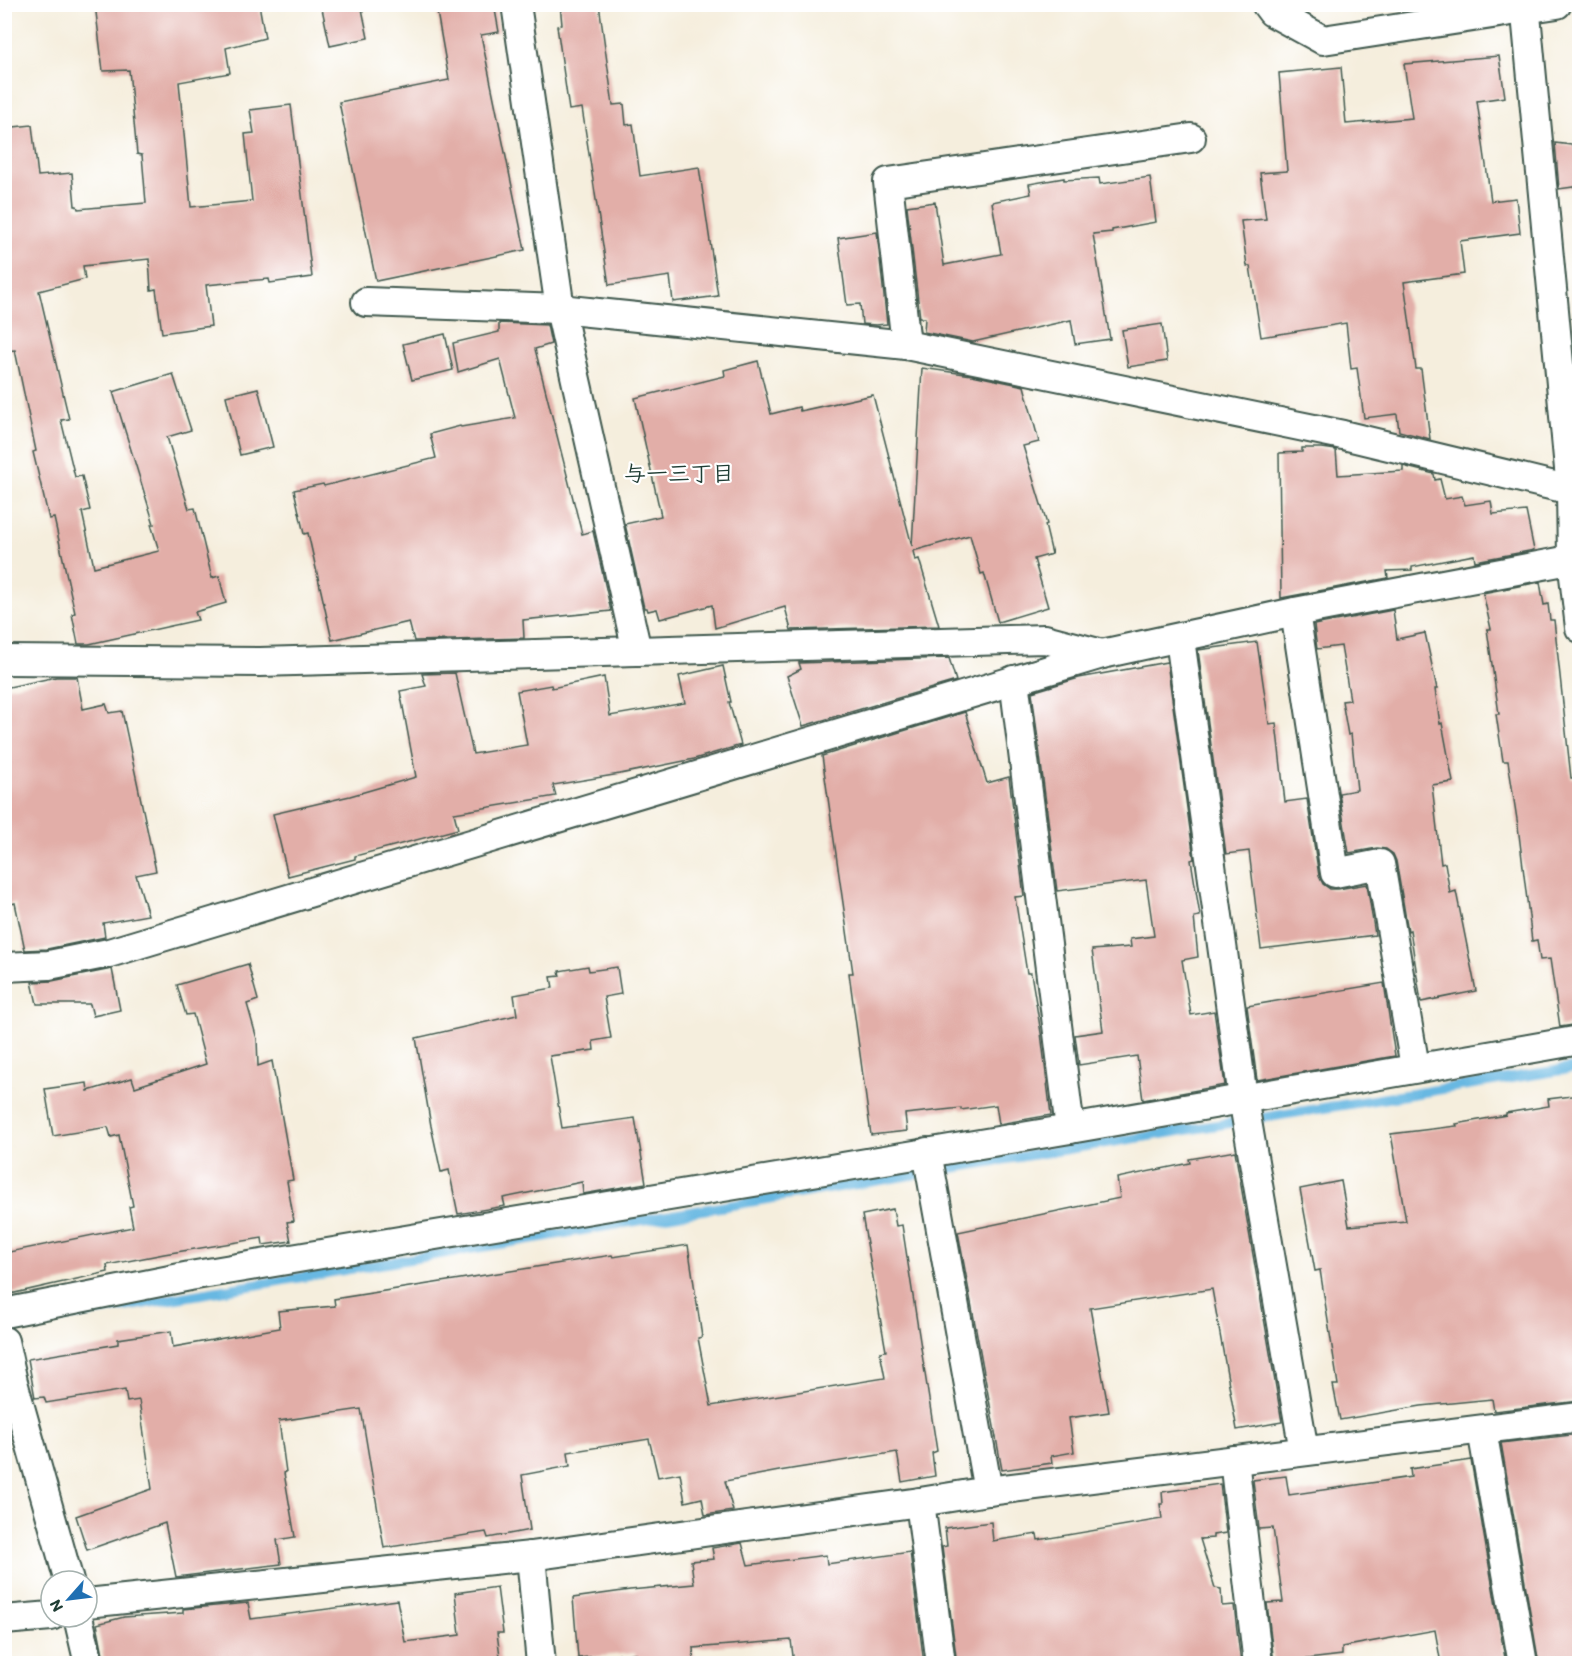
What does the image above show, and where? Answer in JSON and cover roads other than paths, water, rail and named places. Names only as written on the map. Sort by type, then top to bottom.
[{"type":"street","points":[[516,4],[560,309],[637,651]]},
{"type":"street","points":[[1266,4],[1272,12],[1323,40],[1525,7],[1557,4]]},
{"type":"street","points":[[1525,7],[1571,490],[1580,628]]},
{"type":"street","points":[[906,345],[888,182],[1191,138]]},
{"type":"street","points":[[366,302],[560,309],[906,345],[1342,435],[1571,490]]},
{"type":"street","points":[[4,967],[49,965],[109,953],[1102,654],[1180,639],[1295,612],[1576,559]]},
{"type":"street","points":[[1295,612],[1335,873],[1380,864],[1415,1067]]},
{"type":"street","points":[[4,660],[260,662],[1045,639],[1102,654]]},
{"type":"street","points":[[1180,639],[1242,1098],[1304,1451]]},
{"type":"street","points":[[1014,680],[1070,1129]]},
{"type":"street","points":[[4,1313],[225,1270],[1070,1129],[1580,1040]]},
{"type":"street","points":[[927,1152],[988,1491]]},
{"type":"street","points":[[4,1341],[13,1382],[66,1569]]},
{"type":"street","points":[[99,1602],[531,1556],[988,1491],[1580,1417]]},
{"type":"street","points":[[1482,1430],[1523,1664]]},
{"type":"street","points":[[1234,1460],[1258,1664]]},
{"type":"street","points":[[921,1502],[941,1664]]},
{"type":"street","points":[[531,1556],[541,1664]]},
{"type":"street","points":[[4,1620],[39,1617]]},
{"type":"street","points":[[81,1629],[89,1664]]},
{"type":"waterway","points":[[4,1327],[1030,1155],[1580,1067]]},
{"type":"district","name":"与一三丁目","points":[[679,473]]}]
